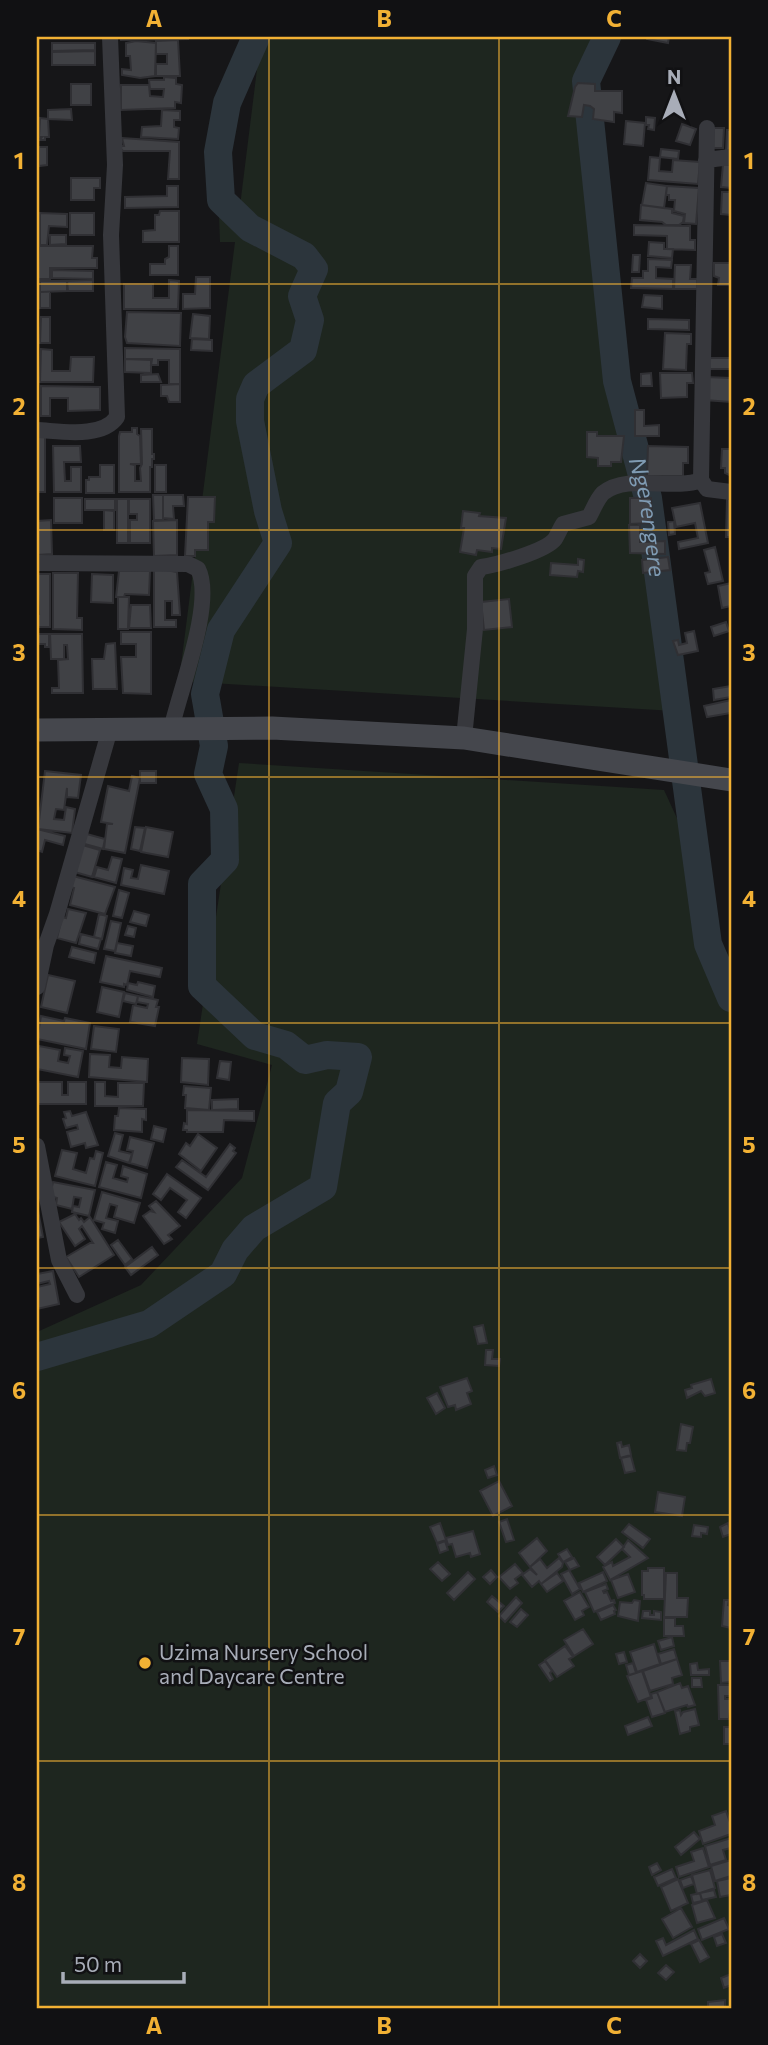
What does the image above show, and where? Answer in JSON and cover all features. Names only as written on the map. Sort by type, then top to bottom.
[{"type":"street","points":[[37,430],[98,430],[112,425],[117,417],[111,235],[115,165],[110,37]]},
{"type":"street","points":[[706,128],[701,480],[706,489],[731,492]]},
{"type":"street","points":[[706,160],[731,158]]},
{"type":"street","points":[[464,738],[475,629],[475,576],[481,567],[502,564],[548,545],[555,540],[563,524],[589,517],[601,496],[609,490],[633,483],[683,484],[701,480]]},
{"type":"street","points":[[37,563],[187,564],[198,569],[202,580],[198,628],[170,730]]},
{"type":"street","points":[[37,987],[46,945],[110,729]]},
{"type":"street","points":[[37,730],[323,729],[464,738],[731,780]]},
{"type":"street","points":[[37,1146],[59,1260],[77,1295]]},
{"type":"shaded area","points":[[261,37],[612,37],[587,81],[636,447],[646,566],[674,711],[179,681],[235,242],[220,242],[219,215],[239,214]]},
{"type":"shaded area","points":[[239,763],[664,790],[681,827],[706,917],[731,960],[731,2008],[37,2008],[37,1332],[141,1285],[242,1178],[272,1065],[197,1044]]},
{"type":"building","points":[[121,37],[188,37],[188,39],[121,40]]},
{"type":"building","points":[[647,37],[669,37],[668,43]]},
{"type":"building","points":[[178,40],[180,76],[156,76],[156,64],[167,64],[167,54],[156,54],[156,41]]},
{"type":"building","points":[[52,43],[95,43],[95,50],[52,51]]},
{"type":"building","points":[[126,43],[156,43],[155,76],[140,78],[122,75],[122,69],[131,70],[130,56],[126,56]]},
{"type":"building","points":[[95,51],[95,65],[52,65],[52,52]]},
{"type":"building","points":[[164,77],[176,78],[176,84],[182,85],[181,103],[175,102],[175,108],[121,110],[121,85],[149,85],[150,96],[163,97],[164,89],[150,89],[149,80],[164,80]]},
{"type":"building","points":[[578,83],[595,84],[595,91],[622,91],[622,113],[614,112],[614,122],[593,119],[594,109],[584,105],[582,117],[568,116]]},
{"type":"building","points":[[71,84],[91,84],[91,105],[71,105]]},
{"type":"building","points":[[71,109],[72,120],[48,119],[48,110]]},
{"type":"building","points":[[162,110],[180,111],[180,120],[174,120],[174,127],[179,128],[178,139],[141,137],[142,127],[161,126]]},
{"type":"building","points":[[646,117],[655,118],[654,130],[648,129]]},
{"type":"building","points":[[40,118],[48,119],[49,137],[45,137],[45,140],[39,140],[42,137],[39,137]]},
{"type":"building","points":[[626,121],[645,123],[643,146],[624,144]]},
{"type":"building","points":[[682,124],[696,129],[690,145],[676,141]]},
{"type":"building","points":[[714,128],[724,128],[723,148],[713,148]]},
{"type":"building","points":[[727,130],[731,130],[731,151],[726,151]]},
{"type":"building","points":[[122,138],[179,142],[179,179],[168,179],[170,151],[123,151]]},
{"type":"building","points":[[39,147],[47,147],[47,165],[39,166]]},
{"type":"building","points":[[661,149],[679,151],[678,159],[660,157]]},
{"type":"building","points":[[650,157],[660,158],[659,171],[672,172],[673,160],[700,162],[698,184],[648,180]]},
{"type":"building","points":[[723,164],[731,165],[731,188],[721,187]]},
{"type":"building","points":[[71,178],[100,178],[100,188],[94,188],[94,200],[71,200]]},
{"type":"building","points":[[646,183],[667,186],[664,208],[642,205]]},
{"type":"building","points":[[167,186],[178,186],[178,207],[125,208],[125,197],[167,196]]},
{"type":"building","points":[[667,186],[699,188],[696,224],[684,223],[685,214],[674,211],[675,200],[669,200],[669,195],[666,195]]},
{"type":"building","points":[[722,192],[731,192],[731,215],[721,214]]},
{"type":"building","points":[[641,205],[672,209],[672,213],[684,216],[683,222],[679,225],[666,225],[662,222],[640,220]]},
{"type":"building","points":[[160,211],[179,211],[179,242],[143,242],[143,231],[155,230],[155,215],[159,215]]},
{"type":"building","points":[[40,213],[67,214],[67,227],[49,226],[47,245],[40,245]]},
{"type":"building","points":[[70,213],[94,213],[94,235],[70,235]]},
{"type":"building","points":[[634,225],[690,226],[690,240],[695,240],[695,250],[667,249],[667,236],[634,235]]},
{"type":"building","points":[[50,235],[66,235],[66,244],[50,245]]},
{"type":"building","points":[[649,242],[664,243],[664,249],[673,249],[672,258],[648,256]]},
{"type":"building","points":[[39,246],[93,246],[92,258],[97,258],[97,268],[50,268],[50,279],[38,279]]},
{"type":"building","points":[[169,246],[178,246],[178,275],[150,275],[150,264],[165,264],[165,259],[169,257]]},
{"type":"building","points":[[633,255],[640,255],[639,272],[632,272]]},
{"type":"building","points":[[648,259],[672,260],[671,268],[656,267],[656,278],[673,279],[673,289],[631,288],[632,278],[643,278],[643,271],[648,271]]},
{"type":"building","points":[[714,263],[731,263],[731,285],[718,285],[719,278],[714,276]]},
{"type":"building","points":[[675,265],[691,265],[690,279],[697,279],[697,289],[674,289]]},
{"type":"building","points":[[52,270],[93,271],[93,279],[52,278]]},
{"type":"building","points":[[196,277],[210,277],[210,308],[183,309],[183,294],[195,294]]},
{"type":"building","points":[[93,280],[93,291],[68,291],[67,281]]},
{"type":"building","points":[[169,280],[179,281],[178,309],[124,309],[124,284],[153,284],[153,298],[169,298]]},
{"type":"building","points":[[40,281],[67,281],[67,291],[40,292]]},
{"type":"building","points":[[40,292],[50,292],[50,308],[40,308]]},
{"type":"building","points":[[644,295],[662,296],[662,309],[642,307]]},
{"type":"building","points":[[127,312],[181,313],[180,346],[127,343]]},
{"type":"building","points":[[193,314],[210,316],[209,339],[190,338]]},
{"type":"building","points":[[41,317],[50,317],[50,343],[40,343]]},
{"type":"building","points":[[648,319],[689,320],[689,330],[648,329]]},
{"type":"building","points":[[665,333],[691,334],[691,344],[687,344],[686,370],[663,369]]},
{"type":"building","points":[[192,339],[212,340],[212,351],[191,350]]},
{"type":"building","points":[[125,348],[180,349],[180,384],[169,384],[169,360],[158,360],[158,365],[151,365],[152,359],[125,359]]},
{"type":"building","points":[[41,349],[52,350],[52,371],[70,371],[71,357],[94,357],[93,382],[40,382]]},
{"type":"building","points":[[708,358],[731,358],[731,369],[708,369]]},
{"type":"building","points":[[125,359],[151,360],[151,373],[125,372]]},
{"type":"building","points":[[651,373],[652,386],[641,386],[641,374]]},
{"type":"building","points":[[660,373],[692,373],[693,383],[687,383],[687,397],[661,398]]},
{"type":"building","points":[[158,374],[161,382],[141,382],[141,375]]},
{"type":"building","points":[[705,377],[731,378],[731,402],[704,400]]},
{"type":"building","points":[[180,384],[180,402],[169,402],[167,396],[161,396],[161,385]]},
{"type":"building","points":[[41,386],[100,387],[100,410],[68,411],[68,398],[50,398],[50,416],[41,416]]},
{"type":"building","points":[[635,410],[644,410],[644,426],[659,425],[659,436],[635,436]]},
{"type":"building","points":[[132,428],[137,428],[137,434],[140,436],[141,464],[130,464],[135,465],[135,481],[141,481],[142,464],[141,429],[152,429],[154,459],[150,467],[150,492],[119,492],[119,436],[120,432],[132,432]]},
{"type":"building","points":[[587,432],[597,432],[597,436],[624,436],[621,462],[611,462],[611,466],[598,466],[598,458],[587,457]]},
{"type":"building","points":[[37,437],[45,437],[45,492],[37,492]]},
{"type":"building","points":[[53,446],[80,446],[81,462],[64,462],[65,481],[71,481],[71,467],[81,467],[81,492],[54,492]]},
{"type":"building","points":[[648,446],[688,447],[688,463],[683,463],[683,476],[647,476]]},
{"type":"building","points":[[722,449],[731,449],[731,476],[725,473],[725,468],[721,468]]},
{"type":"building","points":[[100,465],[114,465],[114,493],[86,493],[86,480],[89,480],[89,477],[100,477]]},
{"type":"building","points":[[155,465],[166,465],[166,492],[155,492]]},
{"type":"building","points":[[153,495],[163,495],[163,520],[154,520]]},
{"type":"building","points":[[163,495],[183,495],[184,506],[173,506],[174,519],[163,518]]},
{"type":"building","points":[[188,497],[215,497],[214,522],[208,522],[208,550],[195,550],[195,556],[185,556]]},
{"type":"building","points":[[54,498],[82,498],[82,523],[54,523]]},
{"type":"building","points":[[630,498],[651,498],[652,523],[630,524]]},
{"type":"building","points":[[85,499],[115,499],[115,510],[85,510]]},
{"type":"building","points":[[117,499],[128,499],[128,543],[117,543]]},
{"type":"building","points":[[129,499],[150,499],[150,543],[130,543],[130,520],[137,520],[137,514],[129,514]]},
{"type":"building","points":[[727,499],[731,499],[731,537],[726,537]]},
{"type":"building","points":[[700,503],[708,543],[679,549],[678,542],[698,538],[695,523],[676,527],[672,508]]},
{"type":"building","points":[[104,510],[114,511],[114,530],[104,530]]},
{"type":"building","points":[[463,511],[480,513],[479,516],[506,518],[501,549],[492,548],[492,552],[477,550],[476,555],[460,552],[464,528],[461,528]]},
{"type":"building","points":[[51,520],[52,554],[37,555],[37,521]]},
{"type":"building","points":[[177,520],[177,555],[154,556],[153,521]]},
{"type":"building","points":[[674,521],[675,534],[669,535],[668,522]]},
{"type":"building","points":[[629,525],[640,525],[640,542],[665,541],[665,554],[630,553]]},
{"type":"building","points":[[715,547],[723,581],[708,584],[705,573],[710,572],[704,550]]},
{"type":"building","points":[[668,557],[670,570],[643,573],[642,560]]},
{"type":"building","points":[[578,559],[584,560],[583,572],[578,571],[577,577],[550,575],[551,563],[578,565]]},
{"type":"building","points":[[154,568],[177,572],[180,615],[172,615],[172,601],[165,601],[165,620],[176,620],[176,627],[154,627]]},
{"type":"building","points":[[119,571],[150,571],[149,595],[125,594],[124,597],[116,597]]},
{"type":"building","points":[[53,573],[78,573],[77,618],[82,618],[82,630],[53,629]]},
{"type":"building","points":[[37,574],[50,574],[50,627],[37,627]]},
{"type":"building","points":[[92,574],[113,575],[113,603],[91,602]]},
{"type":"building","points":[[731,583],[731,606],[722,608],[718,586]]},
{"type":"building","points":[[118,597],[129,597],[128,629],[118,629]]},
{"type":"building","points":[[509,599],[512,627],[484,630],[481,602]]},
{"type":"building","points":[[131,605],[150,605],[151,628],[129,628]]},
{"type":"building","points":[[726,622],[729,631],[714,636],[711,627]]},
{"type":"building","points":[[694,631],[698,651],[678,655],[673,641],[678,640],[679,645],[687,643],[685,633]]},
{"type":"building","points":[[121,632],[151,632],[151,694],[123,693],[121,657],[136,657],[136,644],[121,644]]},
{"type":"building","points":[[37,634],[49,634],[49,647],[37,644]]},
{"type":"building","points":[[50,634],[82,634],[83,693],[52,693],[52,688],[59,688],[58,660],[68,659],[67,645],[64,645],[64,659],[51,659]]},
{"type":"building","points":[[115,643],[117,689],[93,689],[92,659],[104,659],[106,644]]},
{"type":"building","points":[[731,686],[731,697],[714,700],[713,689]]},
{"type":"building","points":[[731,700],[731,713],[707,717],[704,706]]},
{"type":"building","points":[[45,771],[81,775],[78,798],[67,797],[67,788],[64,810],[56,809],[54,819],[64,820],[66,807],[75,809],[72,833],[38,829]]},
{"type":"building","points":[[140,771],[156,771],[156,783],[140,783]]},
{"type":"building","points":[[132,776],[140,778],[125,853],[104,849],[107,824],[113,824],[101,822],[108,786],[129,791]]},
{"type":"building","points":[[135,827],[145,828],[140,851],[131,849]]},
{"type":"building","points":[[146,827],[173,832],[168,857],[141,852]]},
{"type":"building","points":[[37,829],[65,836],[63,845],[45,840],[42,852],[37,850]]},
{"type":"building","points":[[83,833],[105,839],[103,849],[81,843]]},
{"type":"building","points":[[79,844],[100,850],[92,877],[71,871]]},
{"type":"building","points":[[112,857],[122,859],[116,883],[94,877],[97,867],[108,870]]},
{"type":"building","points":[[141,865],[169,871],[164,894],[121,885],[124,868],[133,870],[131,878],[138,879]]},
{"type":"building","points":[[73,876],[115,887],[105,914],[70,905],[74,888],[70,887]]},
{"type":"building","points":[[119,890],[129,893],[122,918],[113,916]]},
{"type":"building","points":[[68,909],[86,913],[76,943],[57,938],[62,917],[66,918]]},
{"type":"building","points":[[134,911],[149,915],[146,926],[130,922]]},
{"type":"building","points":[[99,914],[107,916],[102,939],[94,937]]},
{"type":"building","points":[[111,921],[121,923],[115,951],[104,949]]},
{"type":"building","points":[[128,926],[136,928],[134,937],[125,935]]},
{"type":"building","points":[[81,934],[101,939],[98,949],[79,944]]},
{"type":"building","points":[[117,943],[133,946],[131,956],[115,953]]},
{"type":"building","points":[[72,947],[96,953],[94,963],[69,957]]},
{"type":"building","points":[[106,956],[162,968],[160,977],[130,971],[127,985],[124,984],[124,987],[100,982]]},
{"type":"building","points":[[48,975],[75,981],[67,1013],[41,1007]]},
{"type":"building","points":[[138,982],[155,986],[153,997],[127,990],[128,983],[137,985]]},
{"type":"building","points":[[102,987],[124,992],[119,1017],[97,1012]]},
{"type":"building","points":[[125,993],[138,996],[136,1004],[123,1001]]},
{"type":"building","points":[[138,996],[158,1000],[155,1026],[130,1022],[133,1005],[147,1008],[148,1004],[137,1002]]},
{"type":"building","points":[[41,1016],[90,1023],[86,1049],[37,1039]]},
{"type":"building","points":[[41,1016],[90,1023],[86,1049],[37,1039]]},
{"type":"building","points":[[94,1026],[119,1029],[116,1052],[91,1049]]},
{"type":"building","points":[[39,1046],[60,1050],[58,1061],[68,1063],[70,1056],[64,1055],[65,1048],[83,1051],[78,1077],[37,1069]]},
{"type":"building","points":[[90,1054],[110,1055],[109,1067],[121,1068],[122,1057],[148,1059],[147,1082],[89,1077]]},
{"type":"building","points":[[182,1058],[209,1059],[208,1085],[181,1082]]},
{"type":"building","points":[[220,1061],[231,1062],[229,1080],[217,1078]]},
{"type":"building","points":[[37,1082],[62,1082],[62,1095],[68,1095],[68,1082],[86,1082],[86,1104],[37,1104]]},
{"type":"building","points":[[95,1082],[105,1082],[105,1096],[118,1097],[118,1083],[144,1083],[143,1106],[95,1106]]},
{"type":"building","points":[[184,1086],[211,1088],[209,1110],[185,1108]]},
{"type":"building","points":[[238,1099],[238,1109],[212,1110],[212,1100]]},
{"type":"building","points":[[119,1108],[146,1109],[146,1120],[142,1119],[142,1132],[114,1130],[115,1116],[118,1116]]},
{"type":"building","points":[[187,1110],[254,1111],[254,1121],[224,1120],[223,1132],[187,1132],[183,1130],[184,1123],[187,1124]]},
{"type":"building","points":[[70,1111],[72,1116],[86,1112],[98,1145],[86,1148],[85,1143],[71,1147],[67,1132],[78,1129],[77,1125],[66,1128],[64,1112]]},
{"type":"building","points":[[154,1126],[166,1129],[163,1142],[151,1139]]},
{"type":"building","points":[[115,1133],[123,1135],[119,1151],[132,1154],[129,1163],[108,1156]]},
{"type":"building","points":[[198,1134],[217,1148],[201,1171],[179,1154],[186,1143],[190,1146]]},
{"type":"building","points":[[130,1137],[154,1143],[147,1168],[130,1163],[133,1151],[127,1150]]},
{"type":"building","points":[[230,1144],[236,1153],[208,1190],[176,1167],[182,1160],[206,1177]]},
{"type":"building","points":[[62,1150],[77,1153],[73,1169],[86,1173],[90,1158],[94,1159],[96,1151],[103,1153],[95,1186],[55,1176]]},
{"type":"building","points":[[106,1162],[117,1165],[113,1178],[127,1182],[128,1178],[121,1176],[123,1166],[147,1174],[141,1198],[99,1187]]},
{"type":"building","points":[[167,1174],[201,1198],[186,1218],[178,1212],[187,1200],[170,1188],[161,1200],[153,1194]]},
{"type":"building","points":[[53,1182],[95,1190],[89,1216],[72,1212],[73,1206],[79,1207],[81,1198],[74,1197],[72,1209],[56,1205],[57,1198],[50,1196]]},
{"type":"building","points":[[102,1192],[140,1203],[134,1223],[114,1217],[117,1206],[110,1204],[106,1218],[118,1221],[115,1233],[102,1229],[104,1223],[94,1220]]},
{"type":"building","points":[[156,1201],[180,1226],[168,1235],[172,1239],[164,1244],[143,1216],[150,1211],[154,1212],[149,1206]]},
{"type":"building","points":[[37,1205],[43,1237],[37,1238]]},
{"type":"building","points":[[75,1214],[84,1222],[90,1217],[114,1255],[79,1277],[66,1257],[93,1243],[82,1226],[79,1229],[85,1239],[75,1246],[59,1222]]},
{"type":"building","points":[[118,1240],[132,1259],[125,1265],[111,1245]]},
{"type":"building","points":[[152,1247],[158,1255],[131,1275],[125,1267]]},
{"type":"building","points":[[53,1271],[59,1304],[37,1309],[37,1287],[50,1284],[49,1281],[37,1284],[37,1274]]},
{"type":"building","points":[[483,1325],[487,1343],[478,1344],[474,1327]]},
{"type":"building","points":[[486,1350],[493,1350],[492,1359],[500,1359],[499,1366],[485,1365]]},
{"type":"building","points":[[467,1378],[472,1391],[467,1393],[471,1404],[456,1410],[455,1405],[448,1407],[440,1387]]},
{"type":"building","points":[[711,1379],[715,1393],[705,1396],[701,1391],[687,1398],[685,1390],[692,1388],[691,1385]]},
{"type":"building","points":[[437,1393],[445,1408],[436,1414],[427,1398]]},
{"type":"building","points":[[681,1424],[693,1427],[686,1451],[677,1450]]},
{"type":"building","points":[[621,1442],[622,1447],[629,1445],[631,1455],[620,1458],[617,1443]]},
{"type":"building","points":[[631,1456],[635,1471],[625,1473],[621,1458]]},
{"type":"building","points":[[494,1466],[497,1475],[488,1478],[485,1470]]},
{"type":"building","points":[[499,1481],[512,1506],[493,1516],[480,1491]]},
{"type":"building","points":[[658,1492],[685,1497],[682,1516],[655,1512]]},
{"type":"building","points":[[507,1519],[514,1540],[506,1542],[499,1522]]},
{"type":"building","points":[[440,1523],[446,1540],[437,1543],[430,1527]]},
{"type":"building","points":[[728,1523],[731,1534],[723,1537],[720,1527]]},
{"type":"building","points":[[629,1524],[650,1539],[643,1548],[622,1532]]},
{"type":"building","points":[[694,1525],[708,1527],[707,1534],[701,1533],[701,1537],[692,1536]]},
{"type":"building","points":[[473,1531],[480,1554],[471,1557],[470,1553],[456,1557],[452,1544],[448,1545],[446,1538]]},
{"type":"building","points":[[537,1538],[547,1551],[530,1567],[519,1553]]},
{"type":"building","points":[[616,1539],[624,1547],[605,1565],[597,1557]]},
{"type":"building","points":[[628,1540],[648,1558],[610,1580],[603,1567],[612,1562],[613,1566],[630,1557],[622,1549]]},
{"type":"building","points":[[445,1541],[448,1550],[440,1553],[437,1544]]},
{"type":"building","points":[[567,1549],[572,1557],[563,1562],[558,1554]]},
{"type":"building","points":[[559,1558],[563,1563],[562,1567],[541,1584],[539,1581],[532,1587],[522,1575],[530,1569],[537,1575],[530,1567],[540,1559],[547,1568]]},
{"type":"building","points":[[574,1558],[579,1566],[570,1570],[565,1562]]},
{"type":"building","points":[[438,1562],[450,1574],[442,1581],[430,1569]]},
{"type":"building","points":[[515,1564],[523,1573],[515,1579],[518,1583],[510,1589],[499,1577]]},
{"type":"building","points":[[648,1568],[664,1568],[664,1599],[644,1599],[642,1571],[648,1571]]},
{"type":"building","points":[[491,1570],[497,1577],[490,1584],[483,1577]]},
{"type":"building","points":[[569,1570],[580,1589],[572,1594],[561,1574]]},
{"type":"building","points":[[468,1572],[475,1579],[454,1600],[447,1593]]},
{"type":"building","points":[[603,1572],[607,1581],[583,1592],[579,1583]]},
{"type":"building","points":[[557,1573],[563,1581],[547,1592],[541,1584]]},
{"type":"building","points":[[666,1573],[677,1573],[677,1598],[688,1598],[687,1617],[664,1617]]},
{"type":"building","points":[[628,1574],[635,1592],[618,1598],[611,1580]]},
{"type":"building","points":[[606,1584],[608,1589],[603,1591],[607,1592],[615,1603],[594,1612],[585,1592]]},
{"type":"building","points":[[580,1592],[589,1607],[582,1611],[584,1615],[575,1620],[564,1601]]},
{"type":"building","points":[[492,1596],[504,1606],[498,1612],[487,1602]]},
{"type":"building","points":[[516,1597],[522,1603],[505,1622],[499,1616]]},
{"type":"building","points":[[634,1600],[640,1601],[638,1621],[618,1616],[620,1602],[632,1603]]},
{"type":"building","points":[[724,1600],[729,1600],[728,1605],[731,1606],[731,1628],[722,1626]]},
{"type":"building","points":[[613,1605],[615,1614],[601,1620],[597,1612]]},
{"type":"building","points":[[521,1609],[528,1615],[517,1627],[510,1622]]},
{"type":"building","points":[[643,1611],[650,1611],[650,1615],[654,1615],[654,1611],[661,1612],[661,1620],[642,1618]]},
{"type":"building","points":[[664,1618],[675,1618],[675,1626],[683,1626],[684,1636],[664,1636]]},
{"type":"building","points":[[583,1629],[593,1644],[574,1656],[564,1640]]},
{"type":"building","points":[[672,1637],[674,1646],[661,1650],[658,1641]]},
{"type":"building","points":[[654,1644],[660,1664],[637,1672],[630,1652]]},
{"type":"building","points":[[565,1646],[573,1657],[569,1659],[574,1666],[557,1677],[545,1660]]},
{"type":"building","points":[[674,1649],[677,1659],[661,1664],[658,1654]]},
{"type":"building","points":[[624,1652],[627,1662],[619,1664],[616,1654]]},
{"type":"building","points":[[677,1659],[682,1675],[672,1678],[673,1684],[650,1691],[643,1671]]},
{"type":"building","points":[[545,1661],[552,1671],[550,1673],[553,1679],[550,1681],[539,1665]]},
{"type":"building","points":[[720,1661],[731,1661],[731,1682],[721,1683]]},
{"type":"building","points":[[633,1663],[636,1673],[629,1675],[626,1665]]},
{"type":"building","points":[[697,1663],[698,1670],[709,1669],[709,1675],[691,1675],[690,1664]]},
{"type":"building","points":[[642,1671],[651,1697],[638,1702],[627,1676]]},
{"type":"building","points":[[692,1678],[701,1678],[702,1687],[692,1687]]},
{"type":"building","points":[[680,1683],[682,1688],[688,1686],[695,1705],[665,1712],[657,1692]]},
{"type":"building","points":[[718,1685],[731,1685],[731,1696],[725,1696],[725,1699],[731,1699],[729,1719],[719,1719]]},
{"type":"building","points":[[657,1692],[665,1713],[652,1717],[646,1700]]},
{"type":"building","points":[[695,1709],[699,1725],[680,1734],[675,1711],[680,1710],[681,1715]]},
{"type":"building","points":[[648,1717],[652,1726],[628,1735],[625,1726]]},
{"type":"building","points":[[724,1727],[731,1727],[731,1744],[724,1744]]},
{"type":"building","points":[[726,1811],[731,1834],[703,1844],[699,1831],[715,1825],[712,1816]]},
{"type":"building","points":[[694,1832],[700,1839],[681,1855],[675,1847]]},
{"type":"building","points":[[731,1838],[731,1848],[723,1850],[726,1860],[710,1865],[705,1846]]},
{"type":"building","points":[[703,1848],[709,1867],[679,1877],[676,1867],[694,1861],[691,1852]]},
{"type":"building","points":[[731,1860],[731,1876],[715,1881],[711,1866]]},
{"type":"building","points":[[657,1863],[661,1870],[652,1875],[649,1867]]},
{"type":"building","points":[[672,1869],[676,1878],[658,1886],[654,1877]]},
{"type":"building","points":[[710,1870],[715,1888],[697,1894],[692,1875]]},
{"type":"building","points":[[691,1876],[694,1884],[683,1888],[680,1880]]},
{"type":"building","points":[[731,1878],[731,1895],[720,1897],[717,1881]]},
{"type":"building","points":[[678,1879],[688,1903],[671,1911],[661,1887]]},
{"type":"building","points":[[714,1890],[716,1897],[702,1900],[700,1893]]},
{"type":"building","points":[[700,1893],[702,1901],[693,1903],[691,1895]]},
{"type":"building","points":[[707,1900],[715,1918],[697,1923],[692,1905]]},
{"type":"building","points":[[681,1908],[692,1927],[673,1938],[662,1919]]},
{"type":"building","points":[[724,1918],[729,1929],[702,1940],[698,1929]]},
{"type":"building","points":[[694,1930],[698,1939],[663,1956],[656,1941],[663,1938],[666,1945]]},
{"type":"building","points":[[722,1934],[726,1943],[717,1946],[714,1937]]},
{"type":"building","points":[[699,1940],[709,1957],[700,1962],[691,1944]]},
{"type":"building","points":[[640,1954],[647,1961],[640,1968],[633,1961]]},
{"type":"building","points":[[666,1965],[674,1972],[666,1980],[658,1973]]},
{"type":"building","points":[[731,1974],[731,1985],[724,1988],[721,1978]]},
{"type":"building","points":[[725,2000],[725,2008],[708,2007],[708,2002]]},
{"type":"waterway","points":[[37,1357],[149,1324],[223,1274],[235,1250],[254,1228],[323,1187],[337,1103],[349,1092],[358,1057],[327,1055],[305,1060],[286,1045],[255,1036],[202,986],[202,884],[225,860],[224,809],[208,774],[214,746],[205,694],[221,630],[278,543],[268,511],[250,421],[250,399],[256,385],[303,350],[310,320],[302,296],[314,269],[304,256],[250,228],[221,200],[218,152],[227,103],[256,37]]},
{"type":"waterway","name":"Ngerengere","points":[[607,37],[586,81],[617,381],[648,498],[708,944],[731,998]]},
{"type":"place","name":"Uzima Nursery School and Daycare Centre","points":[[145,1663]]}]
